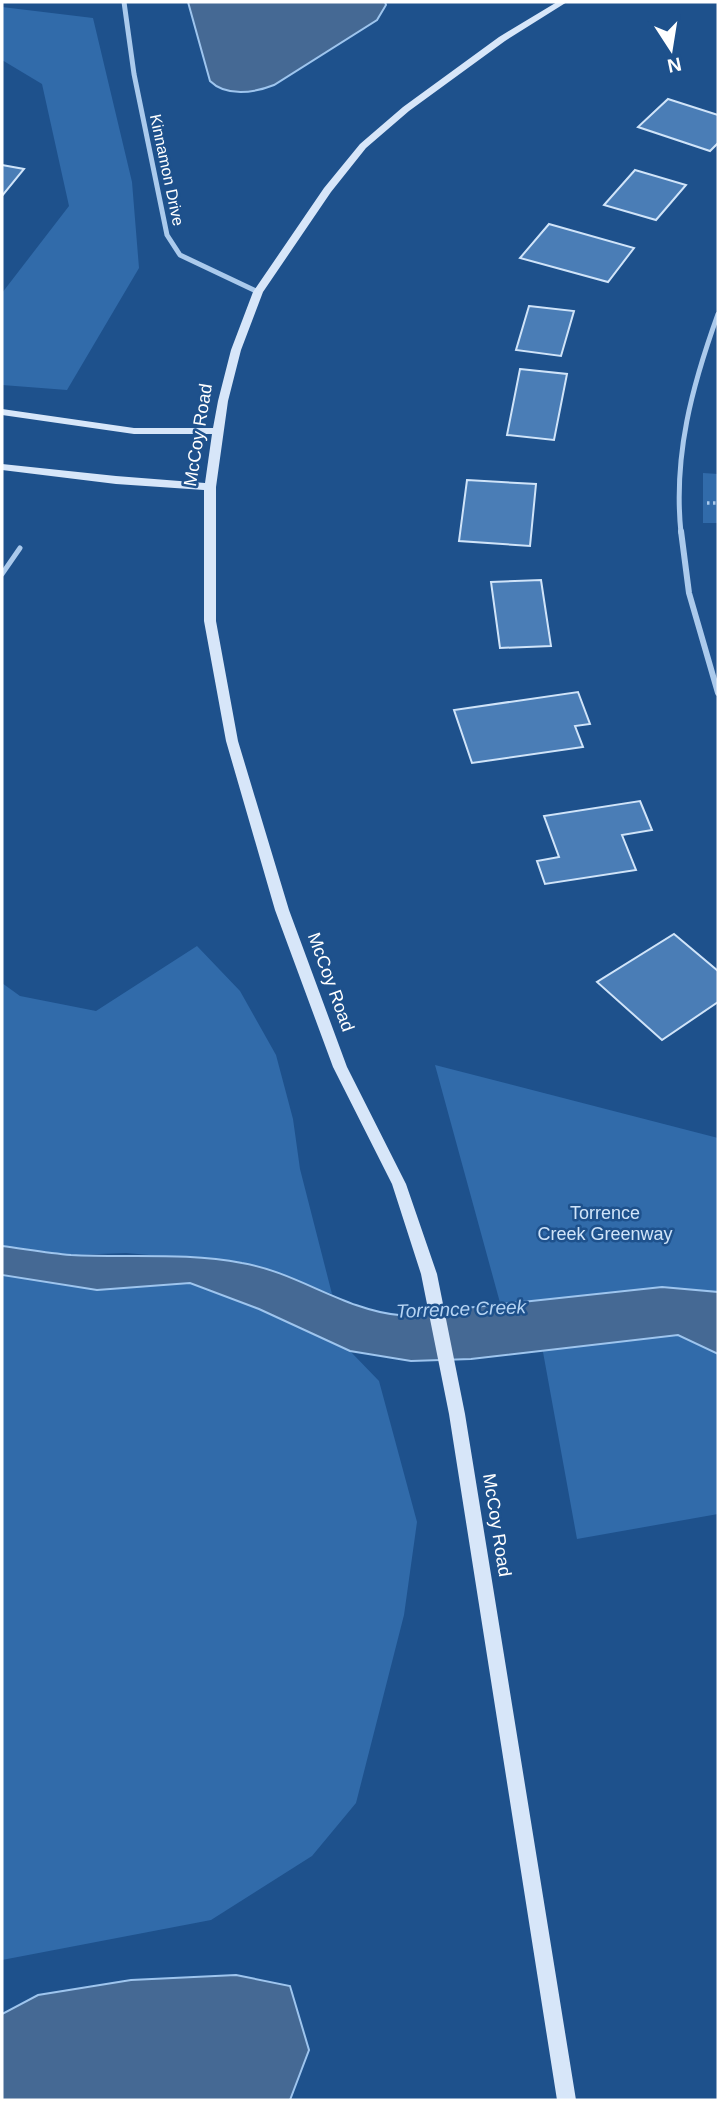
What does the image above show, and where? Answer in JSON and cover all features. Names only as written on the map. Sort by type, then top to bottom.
[{"type":"main road","name":"McCoy Road","points":[[563,2],[468,62],[406,108],[363,146],[327,191],[258,292],[236,350],[218,431],[210,487],[210,621],[232,741],[282,909],[340,1068],[399,1184],[429,1275],[457,1413],[567,2100]]},
{"type":"main road","points":[[2,412],[134,431],[218,431]]},
{"type":"main road","points":[[2,467],[210,487]]},
{"type":"street","name":"Kinnamon Drive","points":[[124,2],[134,74],[167,235],[180,255],[258,292]]},
{"type":"street","points":[[718,314],[685,421],[678,509],[682,561],[702,649],[718,693]]},
{"type":"lane","points":[[2,574],[20,548]]},
{"type":"green space","points":[[2,7],[93,18],[132,182],[139,268],[67,390],[2,385],[2,293],[69,206],[42,84],[2,60]]},
{"type":"green space","points":[[703,473],[718,474],[718,523],[703,523]]},
{"type":"green space","points":[[197,946],[240,991],[276,1055],[293,1119],[300,1169],[332,1294],[243,1263],[126,1253],[71,1255],[2,1246],[2,983],[20,996],[96,1011]]},
{"type":"green space","name":"Torrence Creek Greenway","points":[[435,1065],[718,1138],[718,1514],[577,1539],[535,1308],[502,1310]]},
{"type":"green space","points":[[2,1275],[97,1290],[190,1283],[259,1309],[350,1351],[379,1381],[417,1522],[404,1615],[356,1803],[312,1856],[211,1920],[2,1960]]},
{"type":"water","points":[[188,2],[385,2],[386,5],[377,20],[274,85],[241,92],[224,90],[210,81]]},
{"type":"water","name":"Torrence Creek","points":[[2,1246],[71,1255],[178,1256],[242,1263],[282,1274],[359,1306],[399,1315],[662,1287],[718,1292],[718,1354],[678,1335],[471,1359],[411,1361],[350,1351],[259,1309],[190,1283],[97,1290],[2,1275]]},
{"type":"water","points":[[236,1975],[290,1986],[309,2050],[290,2100],[2,2100],[2,2014],[38,1995],[131,1980]]},
{"type":"building","points":[[668,99],[718,115],[718,143],[710,151],[638,127]]},
{"type":"building","points":[[2,165],[24,169],[2,196]]},
{"type":"building","points":[[635,170],[686,185],[656,220],[604,205]]},
{"type":"building","points":[[549,224],[634,248],[608,282],[520,258]]},
{"type":"building","points":[[529,306],[574,311],[561,356],[516,350]]},
{"type":"building","points":[[520,369],[567,374],[554,440],[507,435]]},
{"type":"building","points":[[467,480],[536,484],[530,546],[459,541]]},
{"type":"building","points":[[541,580],[551,646],[500,648],[491,582]]},
{"type":"building","points":[[578,692],[590,724],[575,726],[583,747],[472,763],[454,710]]},
{"type":"building","points":[[640,801],[652,830],[622,835],[636,870],[545,884],[537,861],[559,857],[544,816]]},
{"type":"building","points":[[674,934],[718,971],[718,1002],[662,1040],[597,982]]}]
